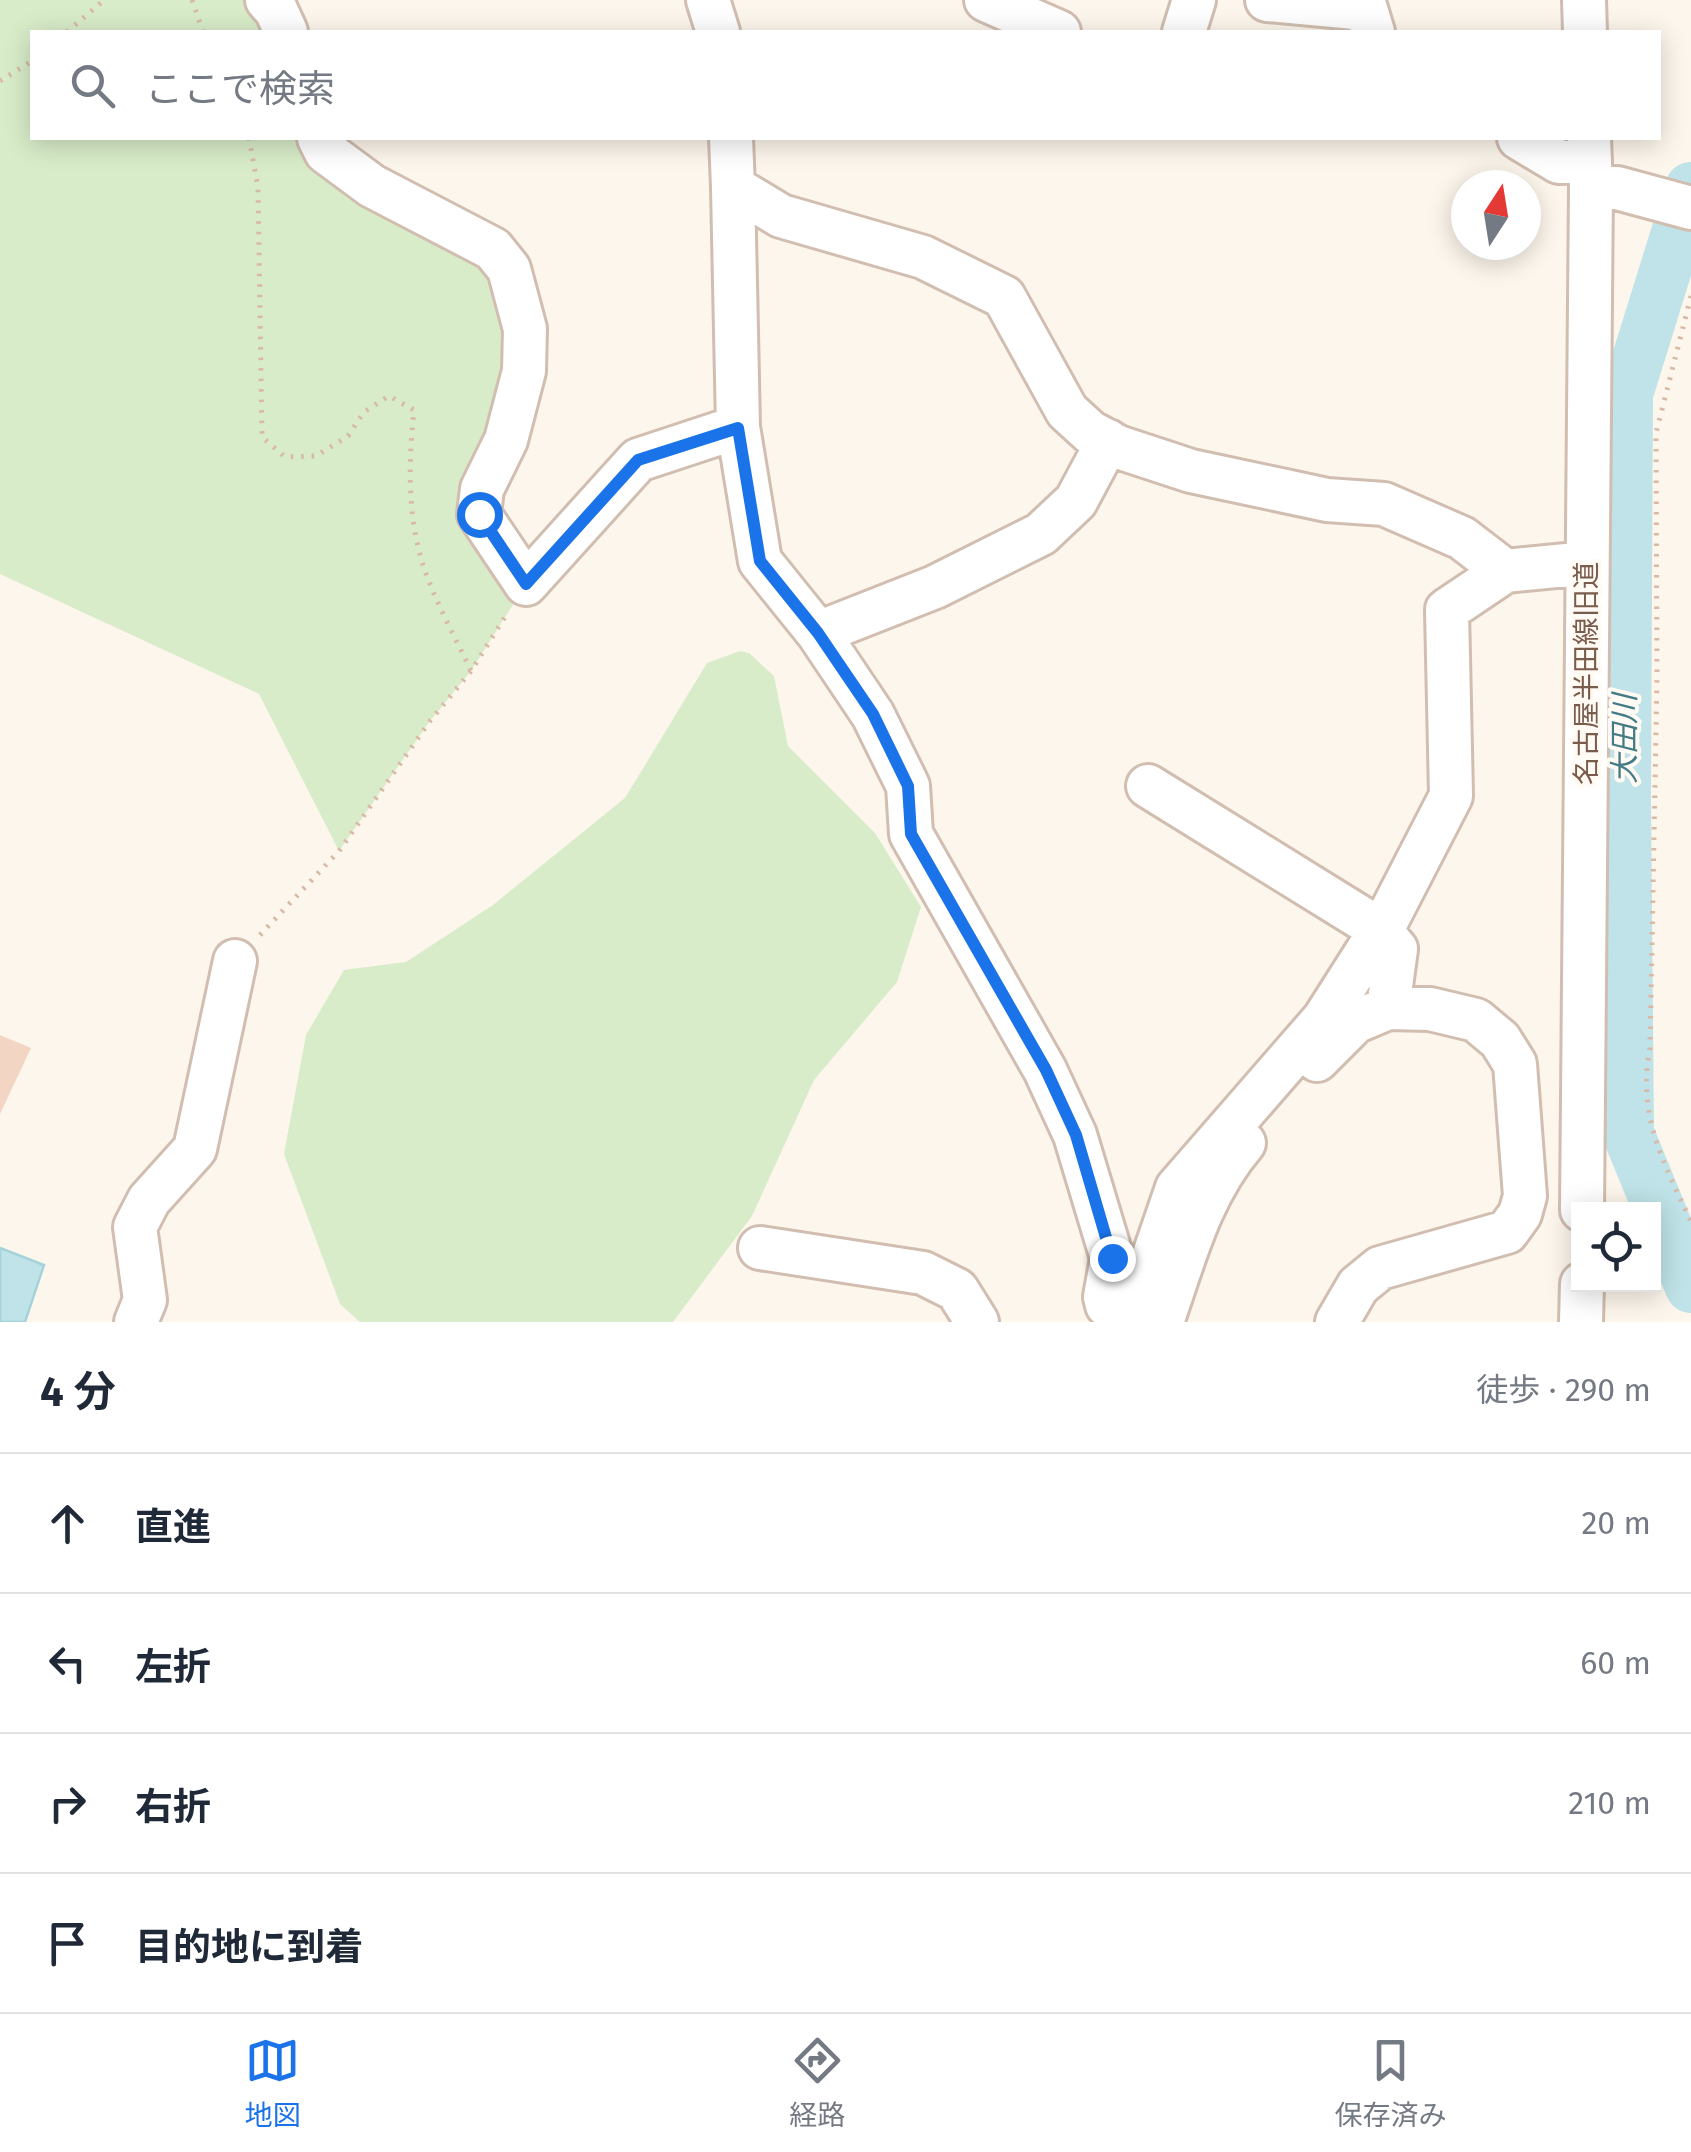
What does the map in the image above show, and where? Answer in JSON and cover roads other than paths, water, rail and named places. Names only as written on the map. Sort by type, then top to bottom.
[{"type":"street","points":[[267,0],[285,30]]},
{"type":"street","points":[[708,0],[717,30]]},
{"type":"street","points":[[986,0],[1054,30]]},
{"type":"street","points":[[1185,30],[1194,0]]},
{"type":"street","points":[[1267,0],[1366,10],[1372,30]]},
{"type":"street","points":[[1584,0],[1585,30]]},
{"type":"street","points":[[320,140],[326,152],[372,186],[495,250],[509,268],[524,330],[524,371],[506,440],[482,490],[479,514],[526,584],[638,460],[738,428]]},
{"type":"street","points":[[731,140],[738,428],[760,561],[818,633],[873,714],[908,786],[911,834],[1046,1070],[1076,1135],[1112,1258],[1107,1305],[1142,1321]]},
{"type":"street","points":[[1522,140],[1559,162],[1590,162],[1617,188],[1679,204]]},
{"type":"street","name":"名古屋半田線旧道","points":[[1582,1202],[1590,162]]},
{"type":"street","points":[[733,187],[781,216],[924,257],[1004,297],[1068,410],[1090,432],[1108,442],[1191,471],[1328,500],[1384,504],[1462,538],[1504,570]]},
{"type":"street","points":[[818,633],[935,587],[1041,534],[1076,502],[1108,442]]},
{"type":"street","points":[[1142,1321],[1177,1188],[1324,1019],[1379,929],[1451,796],[1446,610],[1504,570],[1587,563]]},
{"type":"street","points":[[1148,786],[1379,929],[1396,949],[1388,1008]]},
{"type":"street","points":[[136,1322],[145,1300],[135,1227],[148,1200],[195,1149],[235,962]]},
{"type":"street","points":[[1142,1321],[1228,1161],[1355,1022],[1388,1008],[1430,1010],[1476,1020],[1500,1040],[1515,1064],[1524,1196],[1520,1214],[1506,1232],[1380,1268],[1358,1286],[1336,1322]]},
{"type":"street","points":[[760,1248],[924,1273],[957,1290],[977,1322]]},
{"type":"street","points":[[1582,1292],[1582,1322]]},
{"type":"water","points":[[0,1248],[44,1265],[25,1322],[0,1322]]},
{"type":"waterway","name":"大田川","points":[[1691,188],[1627,394],[1625,797],[1628,1133],[1691,1287]]}]
